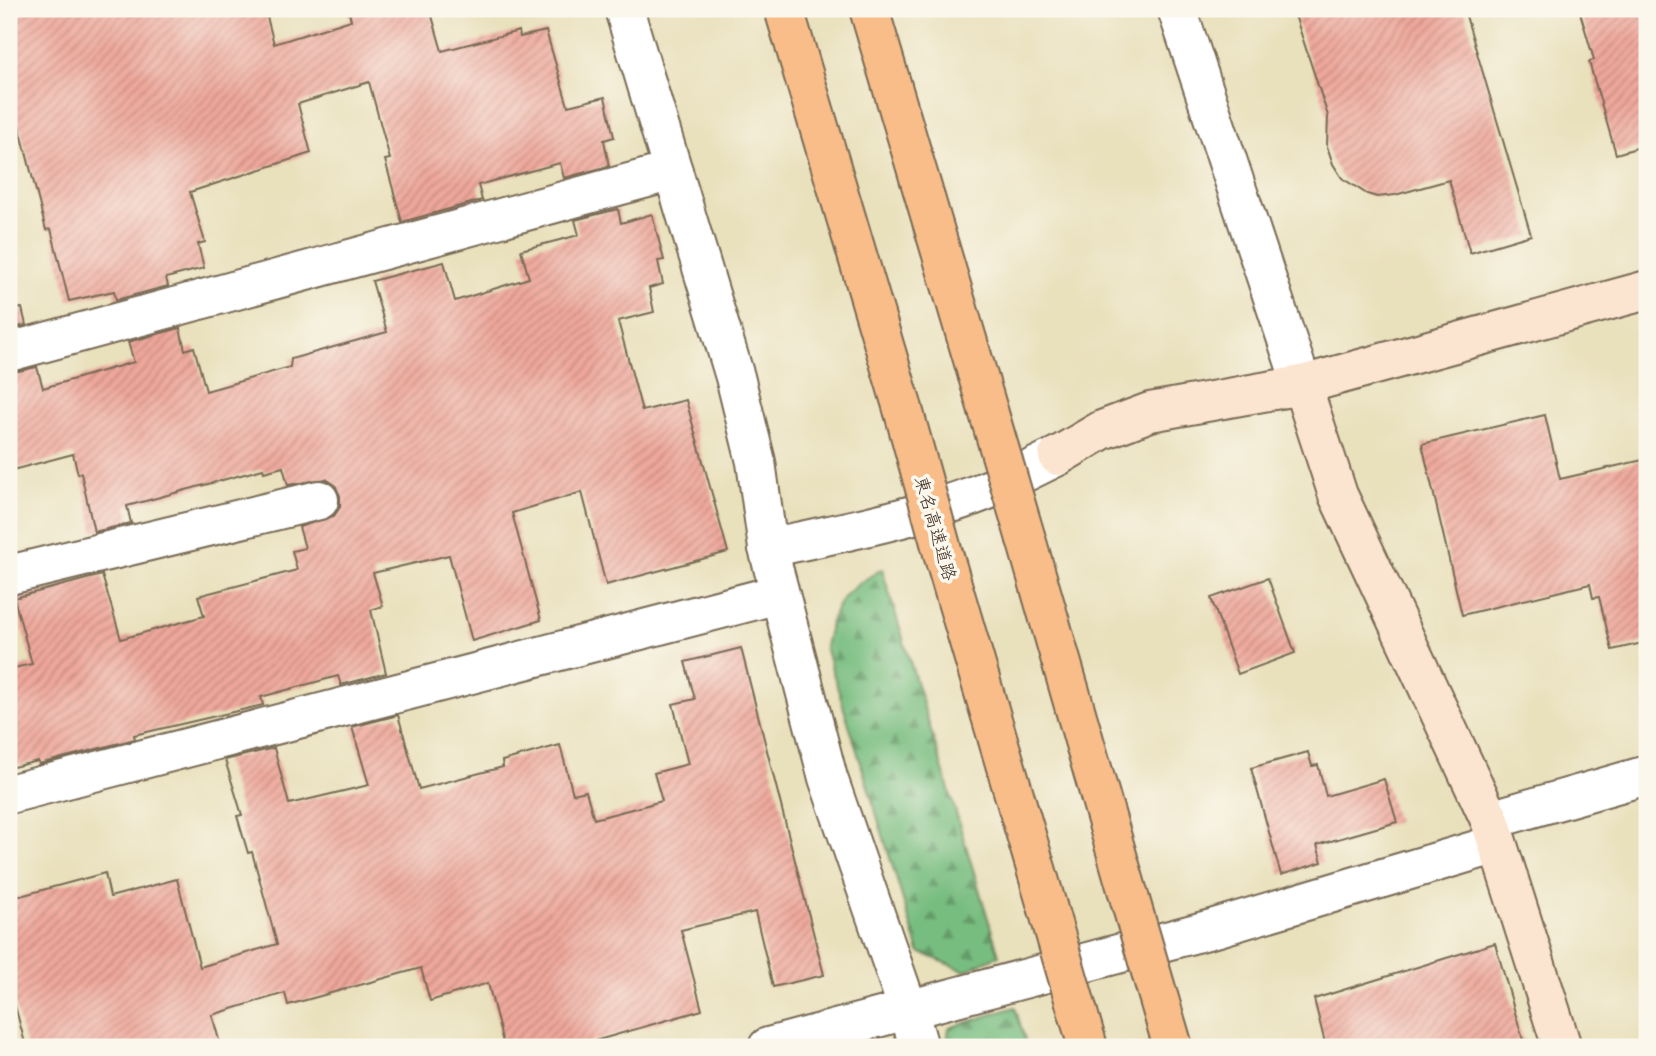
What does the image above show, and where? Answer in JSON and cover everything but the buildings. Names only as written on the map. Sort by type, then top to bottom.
[{"type":"highway","name":"東名高速道路","points":[[784,9],[1088,1047]]},
{"type":"highway","points":[[869,9],[1173,1047]]},
{"type":"street","points":[[624,9],[735,377],[756,462],[768,548],[828,778],[919,1047]]},
{"type":"street","points":[[1177,9],[1338,495],[1494,832],[1562,1047]]},
{"type":"street","points":[[9,352],[673,171]]},
{"type":"street","points":[[768,548],[862,528],[950,503],[995,486],[1058,456],[1102,430],[1150,412],[1302,385],[1647,290]]},
{"type":"street","points":[[9,575],[319,500]]},
{"type":"street","points":[[9,794],[779,594]]},
{"type":"street","points":[[768,1047],[1215,928],[1494,832],[1647,775]]},
{"type":"green space","points":[[882,569],[999,955],[965,971],[919,952],[825,647],[832,619],[842,600],[857,585]]},
{"type":"green space","points":[[1015,1007],[1027,1047],[946,1047],[949,1028]]}]
